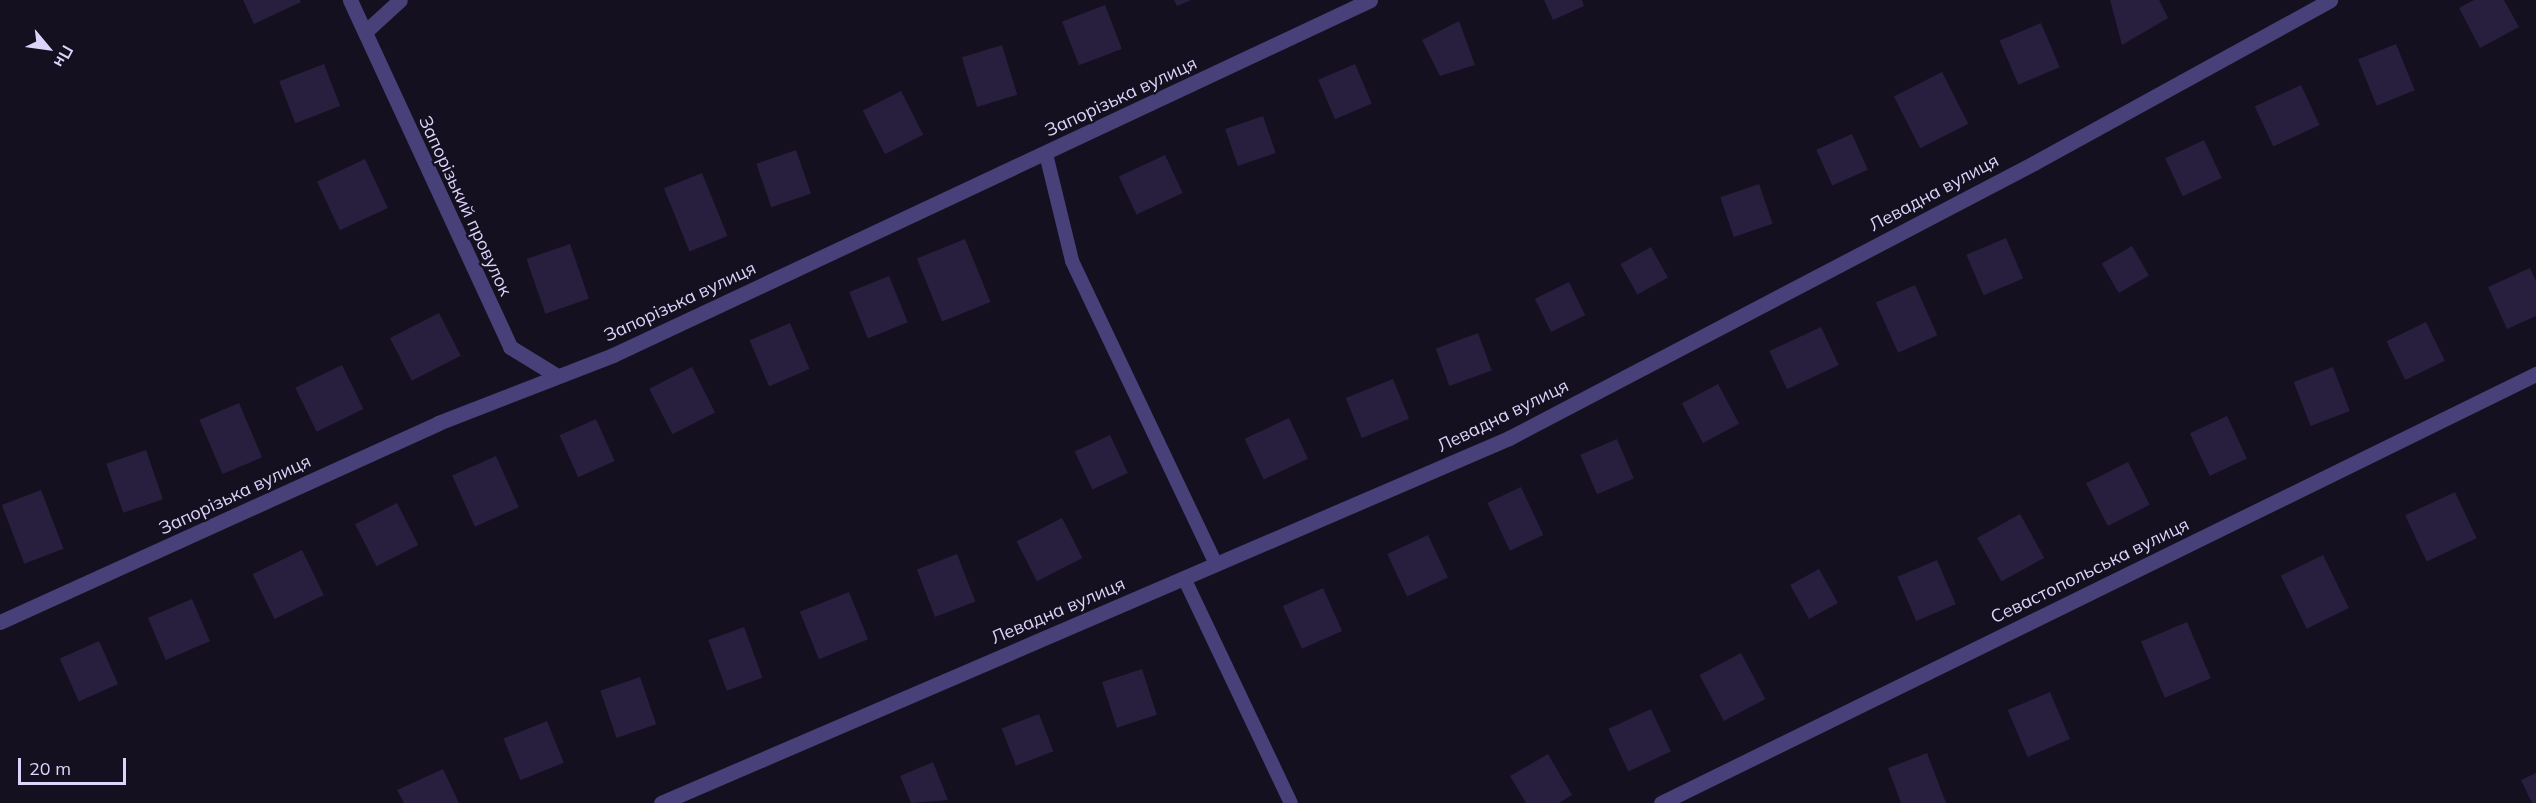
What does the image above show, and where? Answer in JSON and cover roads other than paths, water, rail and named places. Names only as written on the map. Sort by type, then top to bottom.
[{"type":"street","name":"Запорізький провулок","points":[[350,0],[510,347],[554,374]]},
{"type":"street","points":[[365,32],[400,0]]},
{"type":"street","name":"Запорізька вулиця","points":[[0,622],[554,374],[613,355],[1046,154],[1370,0]]},
{"type":"street","name":"Левадна вулиця","points":[[661,803],[1509,438],[2034,163],[2330,0]]},
{"type":"street","name":"Севастопольська вулиця","points":[[1661,803],[2536,374]]},
{"type":"lane","points":[[1046,154],[1072,261],[1216,564]]},
{"type":"lane","points":[[1184,578],[1291,803]]}]
